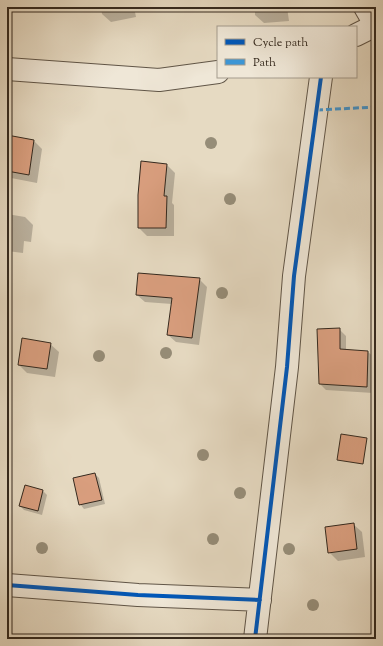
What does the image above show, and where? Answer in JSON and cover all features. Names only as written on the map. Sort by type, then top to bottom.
[{"type":"street","points":[[357,35],[376,26],[365,7]]},
{"type":"street","points":[[7,69],[160,80],[217,72]]},
{"type":"street","points":[[255,639],[286,367],[294,276],[321,78]]},
{"type":"street","points":[[7,585],[138,595],[260,600]]},
{"type":"building","points":[[7,135],[34,140],[29,175],[7,171]]},
{"type":"building","points":[[141,161],[167,164],[164,196],[167,196],[166,228],[138,228],[138,195]]},
{"type":"building","points":[[138,273],[200,278],[192,338],[167,335],[172,298],[136,295]]},
{"type":"building","points":[[340,328],[340,349],[368,351],[367,387],[319,384],[317,329]]},
{"type":"building","points":[[22,338],[51,343],[47,369],[18,365]]},
{"type":"building","points":[[341,434],[367,438],[363,464],[337,460]]},
{"type":"building","points":[[95,473],[102,500],[79,505],[73,478]]},
{"type":"building","points":[[25,485],[43,490],[38,511],[19,506]]},
{"type":"building","points":[[354,523],[357,549],[328,553],[325,527]]},
{"type":"marked path","points":[[317,110],[376,107]]},
{"type":"cycle path","points":[[255,639],[287,367],[294,276],[321,78]]},
{"type":"cycle path","points":[[7,585],[138,595],[260,600]]}]
